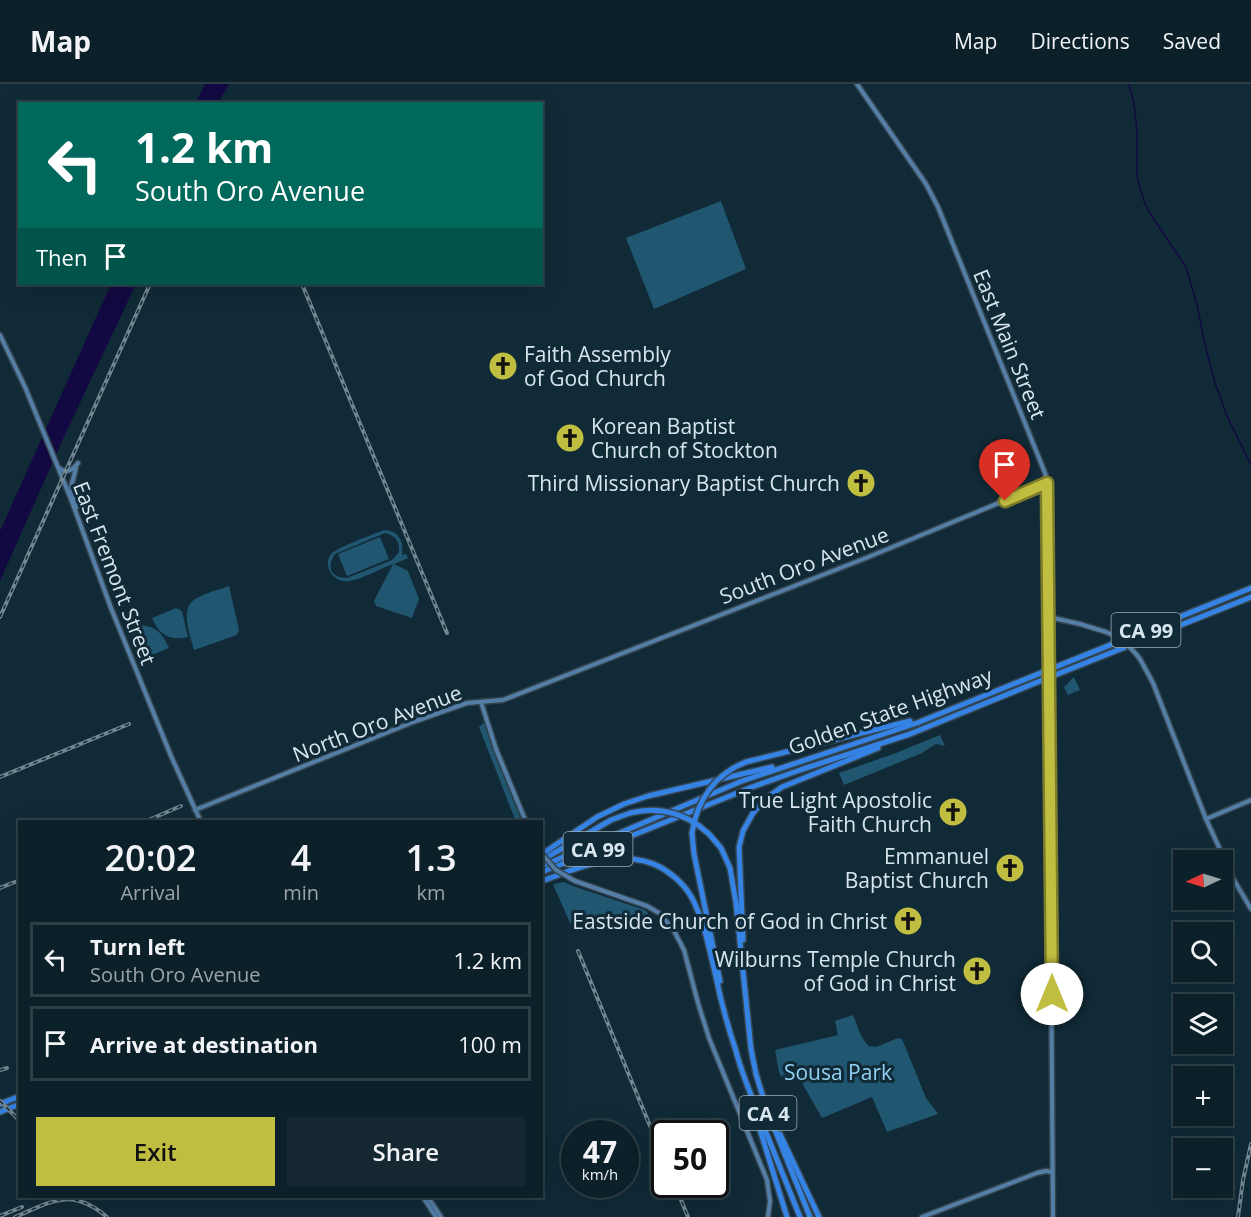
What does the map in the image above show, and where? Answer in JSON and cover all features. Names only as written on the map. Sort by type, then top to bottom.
[{"type":"highway","name":"Golden State Highway","points":[[543,866],[742,781],[963,705],[1251,588]]},
{"type":"highway","name":"Golden State Highway","points":[[543,872],[762,783],[910,734],[1251,597]]},
{"type":"highway","name":"CA 4","points":[[800,1217],[744,1078],[729,1026],[694,854],[692,833],[697,812],[707,792],[725,774],[746,762],[893,726],[963,705]]},
{"type":"highway","name":"CA 4","points":[[810,1217],[763,1098],[753,1061],[747,1005],[739,858],[741,838],[750,817],[765,799],[782,787],[910,734]]},
{"type":"highway","points":[[543,853],[597,817],[624,804],[776,766],[780,768]]},
{"type":"highway","points":[[543,859],[611,820],[630,813],[647,810],[665,811],[682,816],[698,825],[721,848],[730,868],[747,1005]]},
{"type":"highway","points":[[543,881],[601,861],[623,858],[651,863],[672,875],[689,893],[699,913],[729,1026]]},
{"type":"highway","points":[[744,1078],[787,1217]]},
{"type":"highway","points":[[0,1104],[18,1097]]},
{"type":"highway","points":[[763,1098],[819,1217]]},
{"type":"highway","points":[[0,1112],[18,1105]]},
{"type":"street","name":"East Main Street","points":[[857,84],[926,184],[938,207],[1045,473],[1047,483],[1053,1217]]},
{"type":"street","name":"East Fremont Street","points":[[0,335],[22,380],[58,467],[111,608],[171,756],[200,820]]},
{"type":"street","points":[[58,467],[64,471],[77,466],[72,490],[81,525]]},
{"type":"street","name":"South Oro Avenue","points":[[572,673],[866,558],[1047,483]]},
{"type":"street","points":[[1049,617],[1119,637],[1140,658],[1153,683],[1206,819],[1234,880],[1251,909]]},
{"type":"street","name":"North Oro Avenue","points":[[195,810],[413,722],[467,703],[503,700],[572,673]]},
{"type":"street","points":[[481,702],[496,749],[525,820]]},
{"type":"street","points":[[1206,819],[1251,800]]},
{"type":"street","points":[[543,855],[556,870],[574,881],[647,906],[665,918],[678,935],[709,1038],[767,1180],[770,1201],[768,1217]]},
{"type":"street","points":[[922,1217],[1037,1173],[1052,1172]]},
{"type":"street","points":[[424,1198],[436,1217]]},
{"type":"street","points":[[429,1198],[441,1217]]},
{"type":"green space","points":[[721,201],[746,269],[654,309],[626,238]]},
{"type":"green space","points":[[384,530],[397,535],[402,545],[402,555],[406,554],[408,558],[394,564],[408,571],[419,599],[412,618],[376,606],[374,601],[393,564],[349,581],[338,580],[329,568],[329,558],[336,550]],"holes":[[[385,533],[392,535],[399,545],[399,552],[392,560],[347,578],[334,574],[331,563],[335,554]]]},
{"type":"green space","points":[[380,537],[389,559],[347,576],[338,554]]},
{"type":"green space","points":[[229,586],[239,630],[237,635],[194,650],[187,620],[190,604],[202,595]]},
{"type":"green space","points":[[176,608],[182,611],[188,637],[176,638],[162,633],[152,618]]},
{"type":"green space","points":[[135,625],[148,626],[156,630],[169,648],[145,658],[140,656],[129,628]]},
{"type":"green space","points":[[1074,677],[1080,690],[1068,695],[1064,687]]},
{"type":"green space","points":[[484,723],[521,820],[515,820],[479,727]]},
{"type":"green space","points":[[940,735],[945,746],[936,744],[922,753],[844,785],[839,773]]},
{"type":"green space","points":[[564,882],[645,910],[648,918],[619,917],[570,923],[553,884]]},
{"type":"green space","name":"Sousa Park","points":[[853,1015],[861,1036],[869,1046],[876,1047],[898,1038],[902,1039],[926,1098],[938,1114],[887,1132],[872,1097],[822,1118],[798,1076],[783,1080],[779,1072],[775,1050],[838,1035],[835,1021]]},
{"type":"shaded area","points":[[205,84],[229,84],[219,102],[196,102]]},
{"type":"shaded area","points":[[111,285],[136,285],[63,439],[0,581],[0,531]]},
{"type":"waterway","points":[[1129,84],[1137,131],[1137,177],[1144,201],[1186,267],[1216,386],[1227,416],[1251,465]]},
{"type":"railway","points":[[0,617],[150,285]]},
{"type":"railway","points":[[302,285],[447,633]]},
{"type":"railway","points":[[0,777],[129,724]]},
{"type":"railway","points":[[149,820],[181,806]]},
{"type":"railway","points":[[0,888],[18,881]]},
{"type":"railway","points":[[578,951],[651,1128]]},
{"type":"railway","points":[[0,1070],[7,1068]]},
{"type":"railway","points":[[0,1101],[18,1119]]},
{"type":"railway","points":[[1238,1217],[1251,1144]]},
{"type":"railway","points":[[680,1198],[688,1217]]},
{"type":"railway","points":[[15,1217],[51,1202],[62,1200],[83,1202],[107,1217]]},
{"type":"railway","points":[[0,1216],[22,1207]]},
{"type":"place","name":"Faith Assembly of God Church","points":[[503,366]]},
{"type":"place","name":"Korean Baptist Church of Stockton","points":[[570,438]]},
{"type":"place","name":"Third Missionary Baptist Church","points":[[861,483]]},
{"type":"place","name":"True Light Apostolic Faith Church","points":[[953,812]]},
{"type":"place","name":"Emmanuel Baptist Church","points":[[1010,868]]},
{"type":"place","name":"Eastside Church of God in Christ","points":[[908,921]]},
{"type":"place","name":"Wilburns Temple Church of God in Christ","points":[[977,971]]},
{"type":"route","points":[[1005,501],[1047,483],[1052,994]]}]
